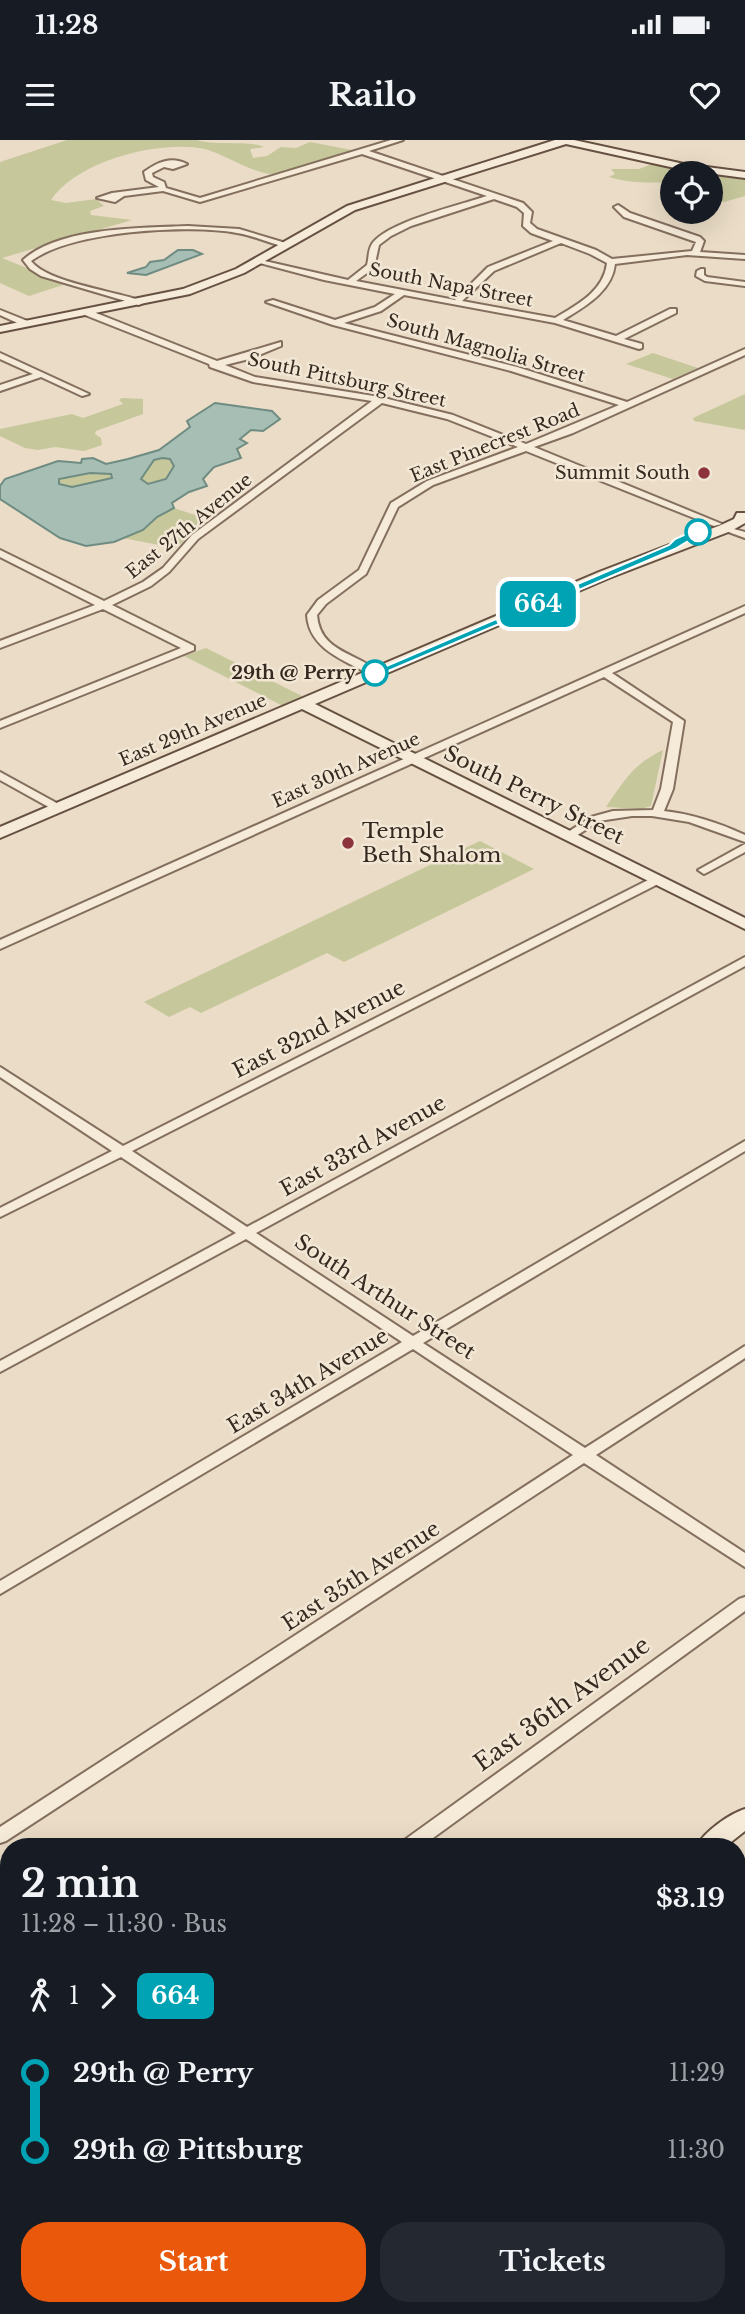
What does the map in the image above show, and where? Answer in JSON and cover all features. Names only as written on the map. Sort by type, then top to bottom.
[{"type":"main road","name":"East 29th Avenue","points":[[303,704],[672,547]]},
{"type":"street","points":[[120,196],[163,189],[200,200],[400,140]]},
{"type":"street","points":[[0,330],[88,313],[133,300],[206,285],[257,261],[281,244],[351,208],[564,141],[684,167],[745,176]]},
{"type":"street","points":[[364,152],[520,205],[528,212],[526,220],[529,228],[611,262],[696,252],[745,257]]},
{"type":"street","points":[[163,164],[148,172],[149,178],[162,184],[163,189]]},
{"type":"street","points":[[350,282],[371,266],[373,248],[380,241],[408,224],[495,196]]},
{"type":"street","points":[[618,207],[627,215],[697,239],[700,241],[696,252]]},
{"type":"street","points":[[133,300],[81,287],[31,267],[27,260],[43,249],[105,234],[229,229],[281,244]]},
{"type":"street","points":[[457,302],[491,269],[559,241]]},
{"type":"street","name":"South Napa Street","points":[[257,261],[402,293],[556,321],[639,346]]},
{"type":"street","points":[[556,321],[588,301],[608,278],[611,262]]},
{"type":"street","points":[[701,271],[700,276],[705,279],[745,284]]},
{"type":"street","points":[[336,323],[378,309],[402,293]]},
{"type":"street","name":"South Magnolia Street","points":[[270,302],[336,323],[514,369],[627,405]]},
{"type":"street","points":[[619,338],[673,311]]},
{"type":"street","points":[[0,312],[27,324]]},
{"type":"street","name":"South Pittsburg Street","points":[[88,313],[213,365],[279,384],[435,412],[745,535]]},
{"type":"street","points":[[213,365],[246,357],[278,344]]},
{"type":"street","name":"East Pinecrest Road","points":[[375,673],[322,643],[313,628],[312,615],[322,602],[363,572],[394,505],[430,484],[527,447],[745,352]]},
{"type":"street","points":[[0,356],[85,394]]},
{"type":"street","points":[[0,388],[42,374]]},
{"type":"street","name":"East 27th Avenue","points":[[0,645],[132,593],[166,570],[195,537],[380,400]]},
{"type":"street","name":"East 29th Avenue","points":[[672,547],[678,541],[740,521],[744,516]]},
{"type":"street","points":[[0,553],[190,648],[0,725]]},
{"type":"street","name":"East 30th Avenue","points":[[0,946],[745,609]]},
{"type":"street","points":[[605,673],[623,682],[679,721],[667,789],[658,812]]},
{"type":"street","name":"East 29th Avenue","points":[[0,833],[303,704]]},
{"type":"street","name":"South Perry Street","points":[[303,704],[572,835],[745,924]]},
{"type":"street","points":[[0,775],[58,808]]},
{"type":"street","points":[[572,835],[582,835],[605,824],[607,818],[624,813],[658,812],[728,831],[745,839]]},
{"type":"street","points":[[704,870],[745,847]]},
{"type":"street","name":"East 32nd Avenue","points":[[0,1213],[656,880]]},
{"type":"street","name":"East 33rd Avenue","points":[[0,1367],[745,961]]},
{"type":"street","name":"South Arthur Street","points":[[0,1072],[248,1232],[745,1561]]},
{"type":"street","name":"East 34th Avenue","points":[[0,1588],[745,1144]]},
{"type":"street","name":"East 35th Avenue","points":[[0,1836],[745,1351]]},
{"type":"street","name":"East 36th Avenue","points":[[420,1838],[745,1603]]},
{"type":"street","points":[[719,1838],[745,1818]]},
{"type":"green space","points":[[67,140],[196,140],[264,147],[250,149],[253,158],[267,156],[281,147],[296,148],[310,142],[357,151],[275,174],[259,172],[205,149],[187,147],[144,151],[100,164],[80,174],[51,200],[66,203],[96,199],[104,206],[90,211],[91,215],[132,220],[2,258],[66,284],[29,296],[0,283],[0,162]]},
{"type":"green space","points":[[652,164],[660,166],[660,183],[633,182],[609,177],[615,174],[611,169],[639,169]]},
{"type":"green space","points":[[723,176],[745,179],[745,196],[724,202]]},
{"type":"green space","points":[[653,353],[698,368],[673,379],[626,364]]},
{"type":"green space","points":[[745,394],[745,430],[694,421],[693,418]]},
{"type":"green space","points":[[143,399],[143,414],[96,431],[95,434],[101,438],[102,445],[84,451],[55,447],[38,450],[25,448],[0,436],[0,429],[72,414],[83,418],[123,404],[119,400]]},
{"type":"green space","points":[[170,459],[174,466],[166,479],[148,484],[141,479],[154,460]]},
{"type":"green space","points":[[90,473],[112,474],[112,479],[72,487],[59,484],[59,479]]},
{"type":"green space","points":[[174,508],[210,520],[175,548],[123,538],[136,531]]},
{"type":"green space","points":[[206,648],[304,697],[283,706],[184,656]]},
{"type":"green space","points":[[663,750],[651,806],[641,809],[606,807],[637,767]]},
{"type":"green space","points":[[480,841],[534,869],[344,962],[327,953],[201,1013],[190,1007],[169,1017],[144,1002]]},
{"type":"shaded area","points":[[178,250],[193,250],[202,254],[146,275],[127,273],[146,267],[150,262],[164,260]]},
{"type":"shaded area","points":[[215,403],[272,411],[280,419],[263,431],[251,430],[240,439],[247,443],[237,449],[241,458],[214,467],[203,479],[207,486],[189,492],[172,503],[174,508],[157,517],[143,530],[114,542],[86,546],[60,538],[0,499],[0,486],[5,479],[58,461],[81,463],[82,459],[93,458],[106,464],[159,450],[190,427],[187,421]],"holes":[[[170,459],[174,466],[166,479],[148,484],[141,479],[154,460]],[[90,473],[111,474],[112,478],[72,487],[59,484],[59,479]]]},
{"type":"bus line","name":"664","points":[[375,673],[672,547],[678,541],[698,532]]},
{"type":"place","name":"Summit South","points":[[704,473]]},
{"type":"place","name":"29th @ Perry","points":[[375,673]]},
{"type":"place","name":"Temple Beth Shalom","points":[[348,843]]}]
